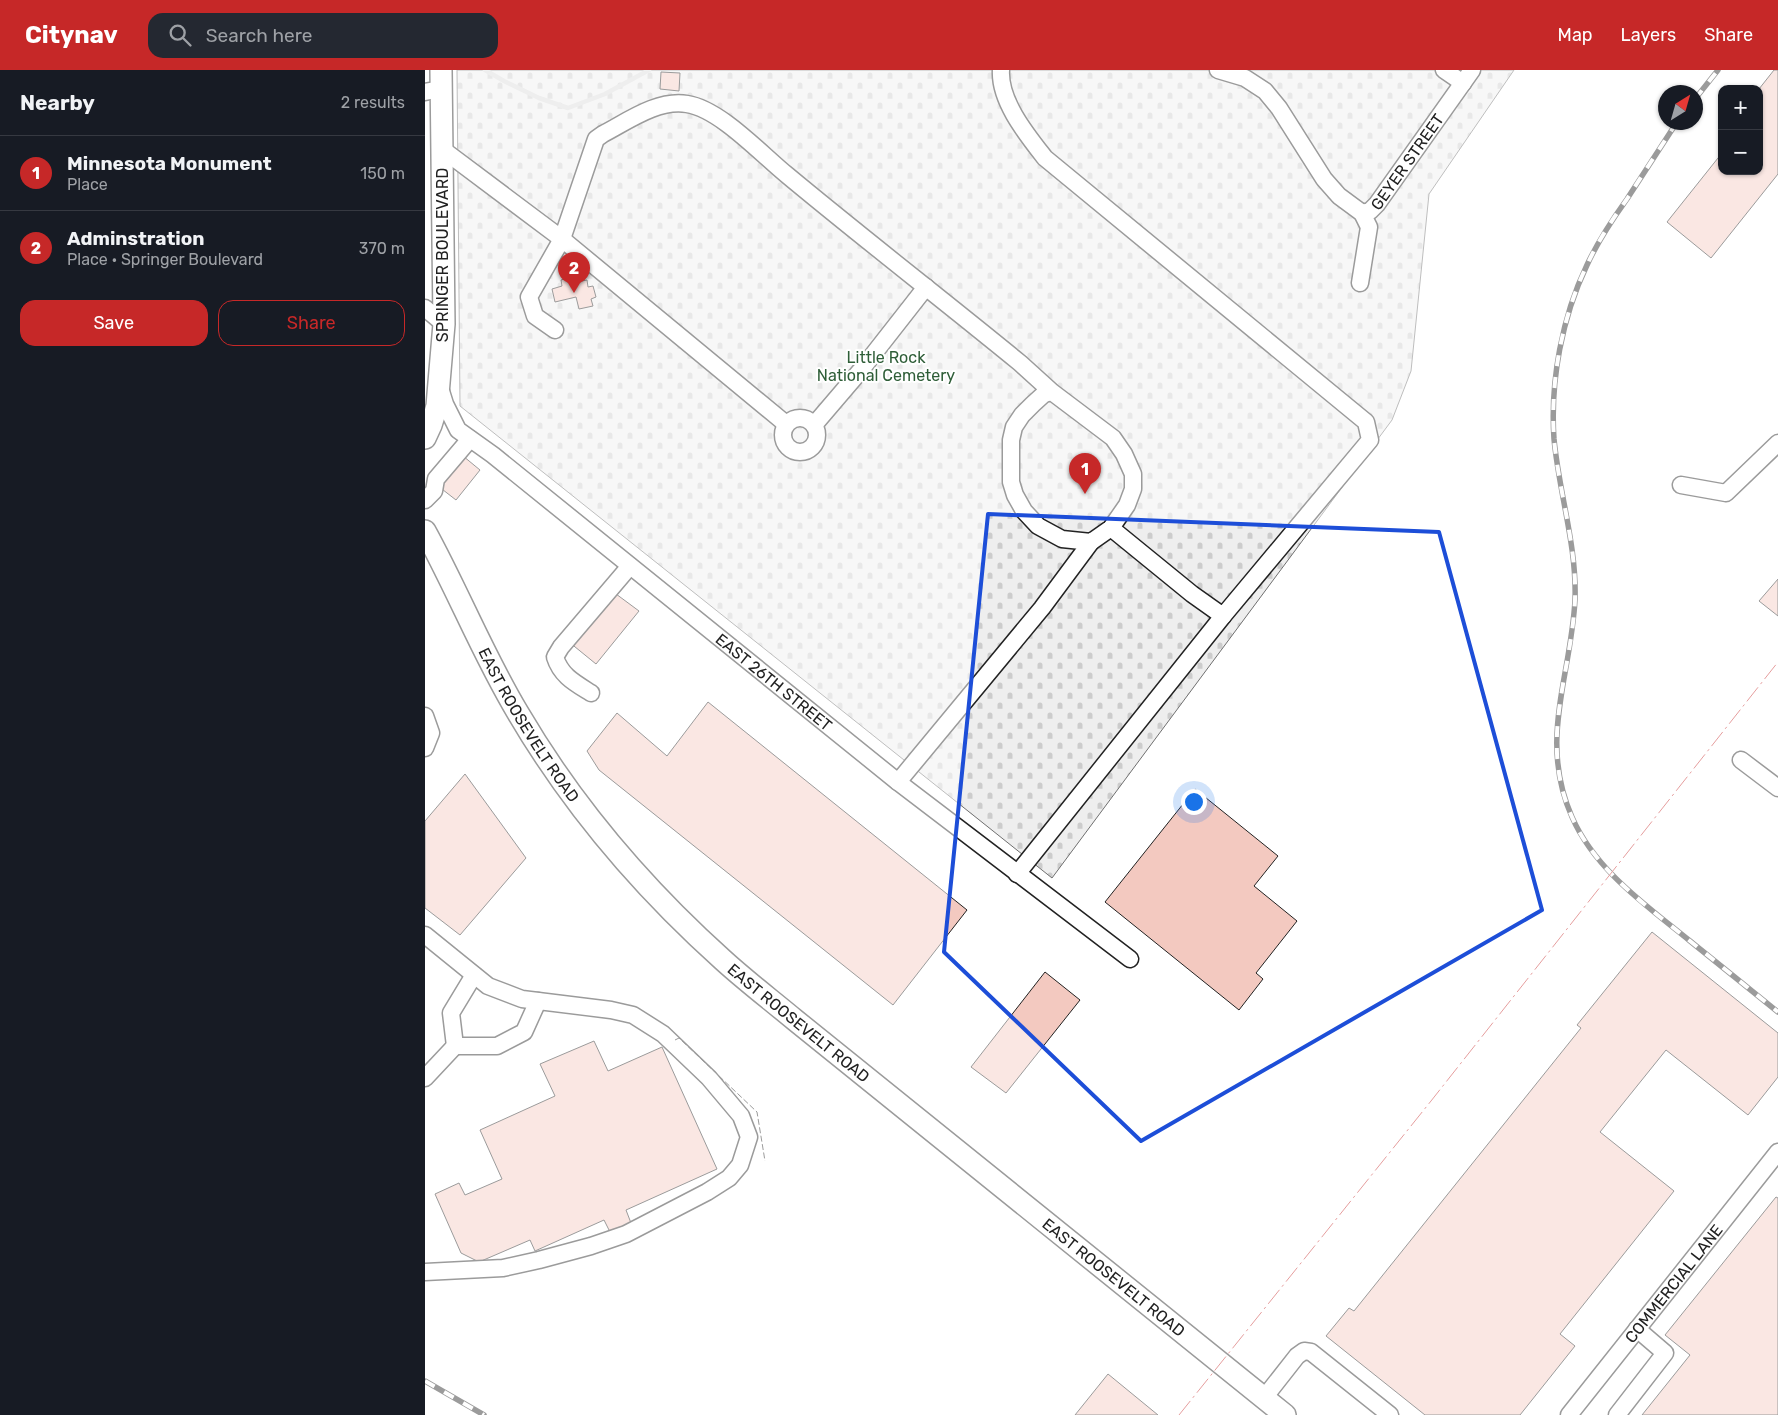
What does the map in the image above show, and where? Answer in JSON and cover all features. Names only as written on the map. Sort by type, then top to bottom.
[{"type":"main road","name":"SPRINGER BOULEVARD","points":[[425,438],[437,406],[444,324],[442,149],[436,84]]},
{"type":"main road","name":"EAST ROOSEVELT ROAD","points":[[425,531],[445,567],[505,690],[529,732],[602,833],[673,912],[723,960],[795,1020],[1285,1415]]},
{"type":"street","points":[[1001,70],[1008,103],[1027,134],[1045,158],[1366,422],[1370,440],[1223,616],[1017,874]]},
{"type":"street","points":[[1218,70],[1245,78],[1265,91],[1279,108],[1324,179],[1339,196],[1362,213]]},
{"type":"street","points":[[1444,70],[1467,76]]},
{"type":"street","name":"GEYER STREET","points":[[1359,283],[1369,234],[1369,227],[1362,213],[1370,211],[1377,204],[1467,76]]},
{"type":"street","points":[[555,330],[535,316],[529,297],[562,239],[596,140],[603,134],[667,103],[686,103],[700,107],[713,114],[731,128],[1021,363],[1052,392],[1113,438],[1127,460],[1133,474],[1133,489],[1127,505],[1111,528],[1091,542],[1042,608],[897,782]]},
{"type":"street","points":[[442,149],[562,239],[786,424]]},
{"type":"street","points":[[814,425],[861,370],[926,286]]},
{"type":"street","points":[[425,308],[444,324]]},
{"type":"street","name":"EAST 26TH STREET","points":[[440,386],[445,404],[458,430],[631,566],[897,782],[1130,960]]},
{"type":"street","points":[[1052,392],[1044,394],[1022,414],[1014,427],[1011,440],[1011,482],[1024,511],[1038,526],[1062,539],[1091,542]]},
{"type":"street","points":[[795,418],[800,418],[814,425],[817,436],[812,446],[802,452],[797,452],[787,446],[783,435],[786,424],[795,418]]},
{"type":"street","points":[[425,500],[434,491],[436,479],[470,439]]},
{"type":"street","points":[[1681,485],[1726,493],[1778,443]]},
{"type":"street","points":[[1111,528],[1192,594],[1223,616]]},
{"type":"street","points":[[591,693],[567,678],[557,665],[555,657],[561,647],[631,566]]},
{"type":"street","points":[[425,716],[431,733],[425,748]]},
{"type":"street","points":[[1741,760],[1778,788]]},
{"type":"street","points":[[425,935],[488,986],[522,999],[611,1010],[633,1015],[663,1034],[709,1078],[741,1116],[749,1138],[740,1164],[729,1178],[707,1192],[626,1234],[565,1253],[503,1268],[425,1272]]},
{"type":"street","points":[[455,1046],[451,1013],[474,975]]},
{"type":"street","points":[[425,1078],[455,1046],[497,1046],[524,1032],[538,1001]]},
{"type":"street","name":"COMMERCIAL LANE","points":[[1569,1415],[1637,1329],[1775,1162]]},
{"type":"street","points":[[1617,1415],[1665,1353],[1637,1329]]},
{"type":"street","points":[[1264,1398],[1297,1356],[1304,1351],[1311,1352],[1389,1415]]},
{"type":"highlighted area","points":[[988,514],[1439,532],[1542,910],[1141,1141],[944,952]]},
{"type":"green space","name":"Little Rock National Cemetery","points":[[457,70],[1514,70],[1429,194],[1411,371],[1392,420],[1052,878],[460,406]]},
{"type":"building","points":[[1774,70],[1778,70],[1778,174],[1711,258],[1667,222],[1718,158],[1718,175],[1763,175],[1762,85]]},
{"type":"building","points":[[661,72],[680,73],[679,91],[660,89]]},
{"type":"building","points":[[574,276],[576,282],[587,280],[588,287],[593,286],[596,297],[591,299],[593,306],[579,309],[576,297],[555,302],[552,289],[562,286],[561,280]]},
{"type":"building","points":[[463,456],[480,470],[456,500],[438,486]]},
{"type":"building","points":[[1778,579],[1778,616],[1759,601]]},
{"type":"building","points":[[612,591],[639,611],[596,664],[569,642]]},
{"type":"building","points":[[708,702],[967,910],[893,1005],[599,770],[587,751],[617,713],[667,756]]},
{"type":"building","points":[[465,774],[526,858],[460,935],[425,908],[425,821]]},
{"type":"building","points":[[1195,789],[1278,856],[1254,886],[1297,921],[1256,973],[1263,979],[1239,1010],[1105,902]]},
{"type":"building","points":[[1652,932],[1778,1033],[1778,1077],[1748,1115],[1666,1050],[1600,1132],[1674,1191],[1560,1334],[1575,1346],[1520,1415],[1425,1415],[1326,1336],[1349,1308],[1354,1311],[1581,1028],[1577,1025]]},
{"type":"building","points":[[1045,972],[1080,1000],[1006,1093],[971,1067]]},
{"type":"building","points":[[594,1041],[608,1071],[662,1047],[717,1169],[626,1210],[631,1223],[610,1232],[604,1220],[535,1251],[530,1240],[479,1262],[461,1253],[435,1194],[459,1183],[465,1195],[502,1179],[480,1130],[555,1096],[540,1064]]},
{"type":"building","points":[[1776,1197],[1778,1198],[1778,1415],[1642,1415],[1690,1355],[1665,1335]]},
{"type":"building","points":[[1108,1374],[1158,1415],[1075,1415]]},
{"type":"waterway","points":[[485,70],[539,98],[568,108],[605,94],[649,70]]},
{"type":"railway","points":[[1703,89],[1718,70]]},
{"type":"railway","points":[[1672,130],[1591,256],[1571,306],[1556,372],[1553,417],[1554,439],[1571,540],[1575,580],[1572,628],[1559,708],[1558,761],[1562,789],[1572,817],[1594,854],[1608,870],[1623,886],[1778,1012]]},
{"type":"railway","points":[[425,1381],[484,1415]]},
{"type":"fence","points":[[675,1040],[679,1038],[757,1112],[765,1161]]},
{"type":"power","points":[[1179,1415],[1431,1101],[1778,662]]},
{"type":"place","name":"Adminstration","points":[[574,293]]},
{"type":"place","name":"Minnesota Monument","points":[[1085,494]]}]
